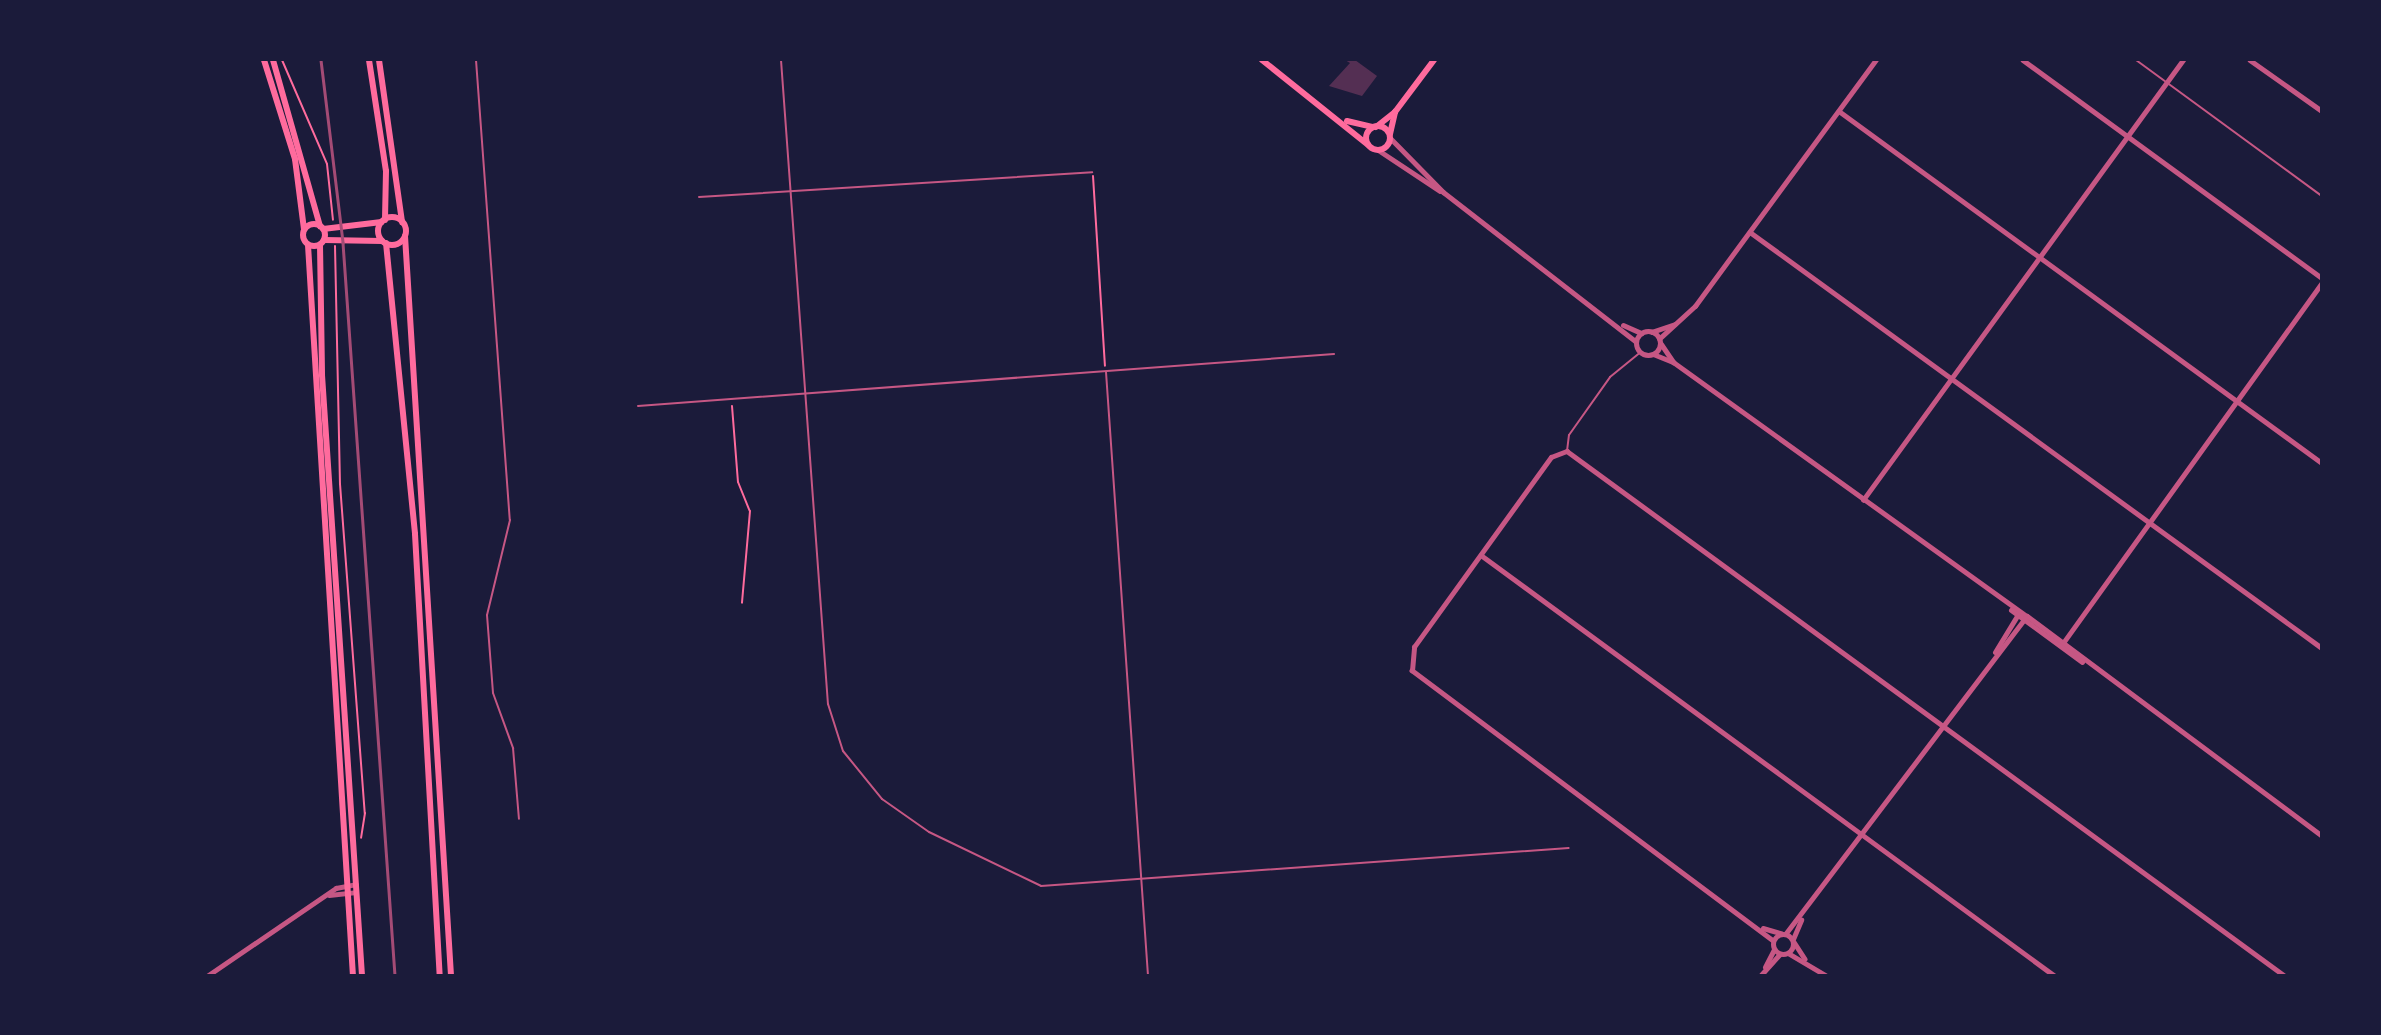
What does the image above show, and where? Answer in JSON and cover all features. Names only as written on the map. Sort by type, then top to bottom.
[{"type":"main road","points":[[264,60],[295,159],[308,245],[353,975]]},
{"type":"main road","points":[[273,60],[321,227],[322,375],[362,975]]},
{"type":"main road","points":[[369,60],[385,158],[384,242],[415,534],[440,975]]},
{"type":"main road","points":[[379,60],[405,236],[451,975]]},
{"type":"main road","points":[[1262,60],[1345,121],[1368,145],[1378,150],[1389,137],[1395,113]]},
{"type":"main road","points":[[1368,145],[1375,127],[1395,113],[1434,60]]},
{"type":"main road","points":[[1345,121],[1375,127],[1389,137]]},
{"type":"main road","points":[[304,229],[383,221],[402,222]]},
{"type":"main road","points":[[308,245],[384,242],[397,244],[405,236]]},
{"type":"street","points":[[1653,355],[1660,341],[1750,232],[1876,60]]},
{"type":"street","points":[[2023,60],[2322,280],[2238,403],[2063,643]]},
{"type":"street","points":[[1863,501],[2183,60]]},
{"type":"street","points":[[2250,60],[2322,111]]},
{"type":"street","points":[[1839,111],[2322,463]]},
{"type":"street","points":[[1389,137],[1443,192]]},
{"type":"street","points":[[1378,150],[1443,192],[1620,324],[1635,341],[1640,353],[1673,362],[2322,836]]},
{"type":"street","points":[[1750,232],[2322,648]]},
{"type":"street","points":[[1620,324],[1641,333],[1676,324]]},
{"type":"street","points":[[1652,332],[1673,362]]},
{"type":"street","points":[[1635,341],[1641,333]]},
{"type":"street","points":[[1762,974],[1774,949],[1773,941],[1763,928],[1420,680],[1410,660],[1413,647],[1551,457],[1567,451],[2285,975]]},
{"type":"street","points":[[1481,555],[2055,975]]},
{"type":"street","points":[[1773,941],[1802,917],[2022,616]]},
{"type":"street","points":[[2022,616],[2063,643],[2094,669]]},
{"type":"street","points":[[207,975],[328,895],[347,884],[356,888],[348,895],[328,895]]},
{"type":"street","points":[[1762,974],[1793,941],[1802,917]]},
{"type":"street","points":[[1763,928],[1784,933],[1793,941],[1805,960]]},
{"type":"street","points":[[1774,949],[1805,960],[1826,975]]},
{"type":"lane","points":[[476,60],[510,520],[487,615],[493,693],[513,748],[519,818]]},
{"type":"lane","points":[[781,60],[828,704],[844,751],[905,817],[1041,886],[1569,848]]},
{"type":"lane","points":[[2136,60],[2322,196]]},
{"type":"lane","points":[[699,197],[1093,172]]},
{"type":"lane","points":[[1567,451],[1569,435],[1611,377],[1640,353]]},
{"type":"lane","points":[[638,406],[1334,354]]},
{"type":"lane","points":[[1105,371],[1148,975]]},
{"type":"path","points":[[282,60],[327,164],[333,220]]},
{"type":"path","points":[[1093,172],[1105,371]]},
{"type":"path","points":[[335,245],[341,484],[365,813],[360,846]]},
{"type":"path","points":[[731,400],[738,482],[750,511],[742,603]]},
{"type":"building","points":[[1345,60],[1355,60],[1377,76],[1362,96],[1329,86],[1350,63]]},
{"type":"railway","points":[[321,60],[343,243],[395,976]]}]
